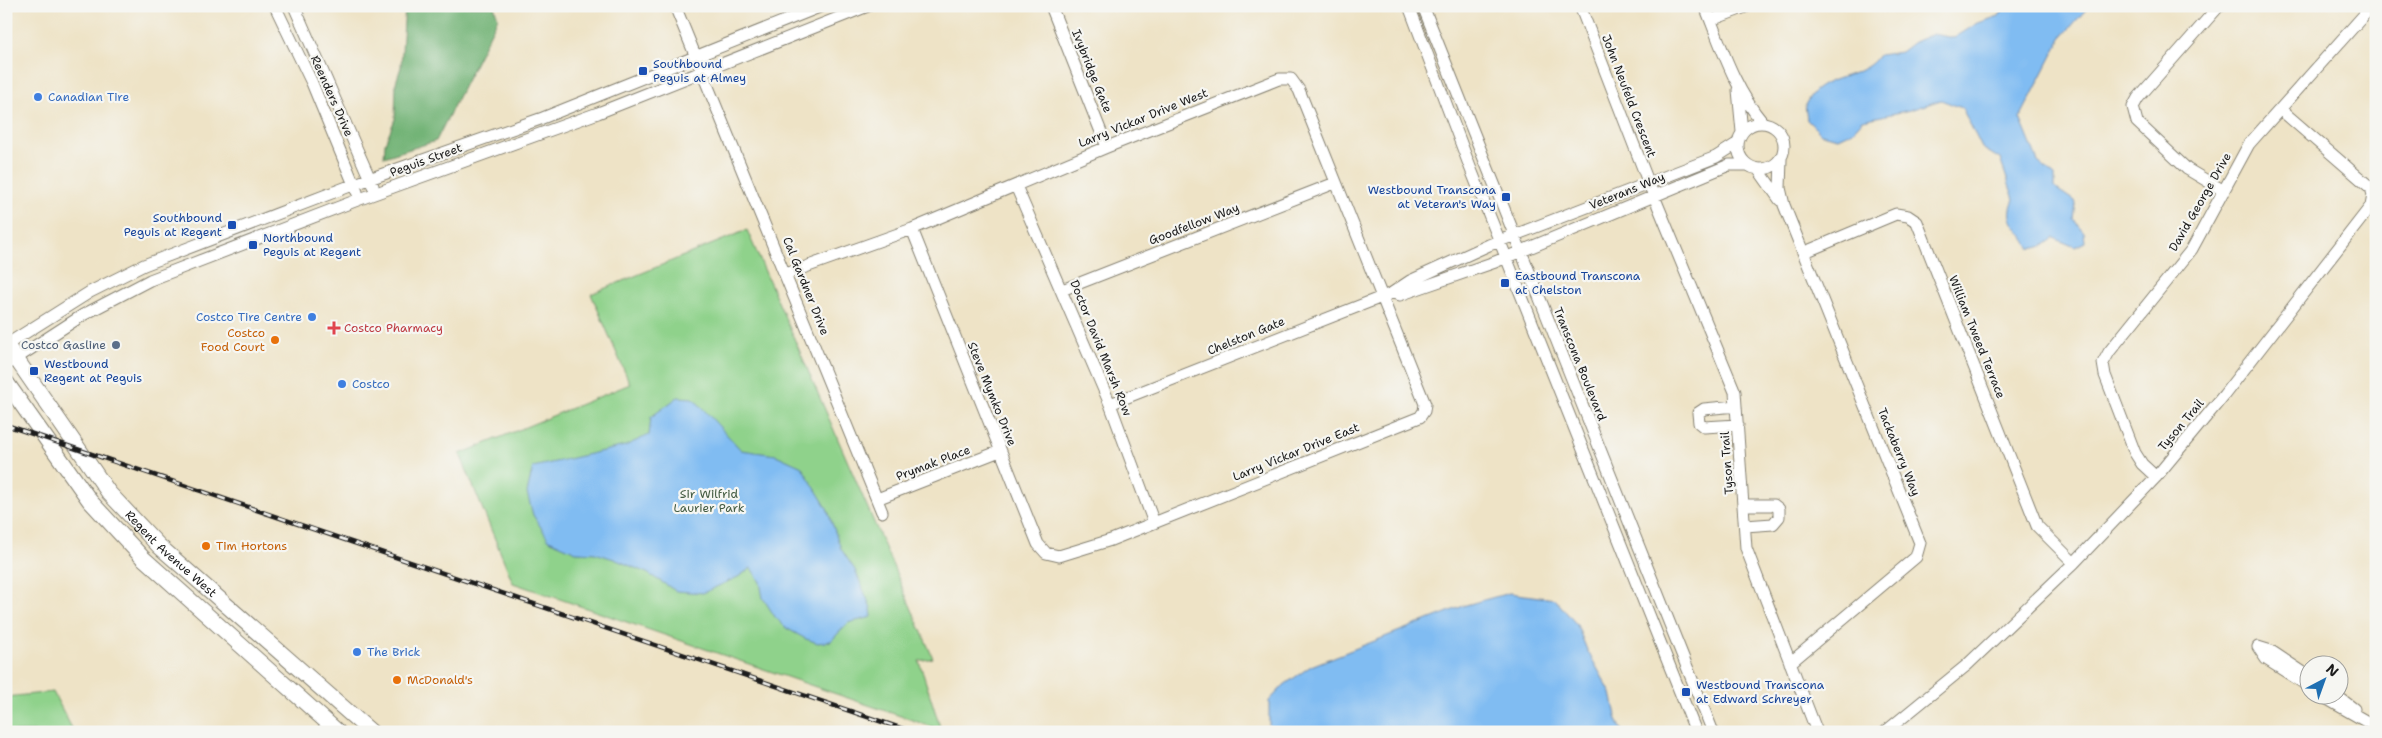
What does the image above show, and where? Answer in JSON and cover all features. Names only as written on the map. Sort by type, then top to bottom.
[{"type":"main road","name":"Regent Avenue West","points":[[6,345],[11,362],[110,493],[159,546],[371,732]]},
{"type":"main road","name":"Regent Avenue West","points":[[6,382],[90,501],[142,557],[338,732]]},
{"type":"main road","points":[[214,620],[226,604]]},
{"type":"street","name":"Reenders Drive","points":[[275,6],[312,83],[360,198]]},
{"type":"street","name":"Reenders Drive","points":[[294,6],[376,194]]},
{"type":"street","name":"Cal Gardner Drive","points":[[675,6],[882,512]]},
{"type":"street","name":"Peguis Street","points":[[6,345],[73,302],[115,278],[355,184],[540,118],[822,6]]},
{"type":"street","name":"Peguis Street","points":[[11,362],[83,316],[150,280],[360,198],[376,194],[410,179],[554,130],[868,6]]},
{"type":"street","name":"Ivybridge Gate","points":[[1051,6],[1107,147]]},
{"type":"street","points":[[1409,6],[1499,241],[1696,732]]},
{"type":"street","name":"Transcona Boulevard","points":[[1423,6],[1713,732]]},
{"type":"street","name":"John Neufeld Crescent","points":[[1580,6],[1654,196]]},
{"type":"street","points":[[1705,6],[1736,81],[1748,104],[1763,123]]},
{"type":"street","points":[[1711,20],[1748,6]]},
{"type":"street","points":[[2219,6],[2138,98],[2133,107],[2137,122],[2187,169],[2224,192]]},
{"type":"street","name":"David George Drive","points":[[2156,477],[2134,453],[2105,375],[2103,363],[2109,352],[2192,249],[2250,144],[2372,8]]},
{"type":"street","name":"Larry Vickar Drive West","points":[[786,274],[912,229],[1107,147],[1279,79],[1291,79],[1299,90],[1335,183],[1387,295]]},
{"type":"street","points":[[1736,81],[1740,138],[1739,155],[1752,167],[1784,205]]},
{"type":"street","name":"Tyson Trail","points":[[1885,732],[1967,665],[2074,564],[2156,477],[2224,395],[2371,206],[2374,194],[2371,188],[2281,110]]},
{"type":"street","points":[[1740,138],[1751,125],[1763,123],[1774,127],[1782,136],[1784,148],[1779,171],[1784,205]]},
{"type":"street","name":"Veterans Way","points":[[1514,235],[1716,157],[1740,138]]},
{"type":"street","points":[[1752,167],[1771,168],[1781,159]]},
{"type":"street","name":"Veterans Way","points":[[1520,251],[1729,165],[1752,167]]},
{"type":"street","name":"Goodfellow Way","points":[[1062,290],[1335,183]]},
{"type":"street","name":"Doctor David Marsh Row","points":[[1016,186],[1110,404],[1154,524]]},
{"type":"street","name":"Tyson Trail","points":[[1654,196],[1734,392],[1746,548],[1817,732]]},
{"type":"street","name":"Tackaberry Way","points":[[1784,205],[1805,252],[1920,543],[1916,557],[1790,663]]},
{"type":"street","name":"William Tweed Terrace","points":[[1805,252],[1896,214],[1908,216],[1917,222],[2037,526],[2074,564]]},
{"type":"street","name":"Steve Mymko Drive","points":[[912,229],[1038,544],[1046,553],[1059,556]]},
{"type":"street","name":"Chelston Gate","points":[[1110,404],[1387,295],[1410,281],[1514,235]]},
{"type":"street","name":"Chelston Gate","points":[[1387,295],[1400,295],[1520,251]]},
{"type":"street","name":"Larry Vickar Drive East","points":[[1059,556],[1154,524],[1420,417],[1424,411],[1424,404],[1387,295]]},
{"type":"street","points":[[1736,406],[1704,409],[1698,414],[1699,422],[1704,427],[1738,425]]},
{"type":"street","name":"Prymak Place","points":[[877,499],[1000,451]]},
{"type":"street","points":[[1743,505],[1774,505],[1779,509],[1779,517],[1773,524],[1744,526]]},
{"type":"street","points":[[2300,670],[2271,651],[2258,647],[2266,659],[2300,681]]},
{"type":"street","points":[[2340,706],[2371,724]]},
{"type":"street","points":[[2349,706],[2371,724]]},
{"type":"green space","points":[[405,6],[494,6],[498,18],[436,141],[384,157],[385,143],[395,119],[396,82],[401,67]]},
{"type":"green space","name":"Sir Wilfrid Laurier Park","points":[[747,230],[933,658],[919,661],[941,730],[513,583],[460,454],[630,384],[591,294]]},
{"type":"green space","points":[[53,692],[74,732],[6,732],[6,697]]},
{"type":"water","points":[[2006,6],[2089,6],[2061,38],[2020,118],[2038,162],[2055,176],[2055,188],[2076,202],[2074,220],[2084,232],[2085,242],[2075,247],[2054,238],[2043,246],[2031,249],[2012,220],[2011,207],[2014,199],[2000,159],[1982,148],[1962,108],[1941,100],[1910,110],[1863,120],[1853,131],[1838,138],[1821,134],[1807,120],[1805,105],[1813,92],[1825,84],[1866,67],[1879,55],[1901,52],[1914,42],[1933,34],[1954,38],[1978,23],[1999,16]]},
{"type":"water","points":[[678,397],[693,398],[741,450],[776,455],[802,467],[827,508],[841,549],[855,570],[871,608],[872,617],[848,623],[831,641],[818,643],[786,628],[775,617],[763,598],[760,582],[751,568],[738,577],[703,593],[676,591],[647,573],[614,559],[595,553],[576,552],[549,540],[533,515],[527,493],[533,467],[625,446],[649,435],[651,417]]},
{"type":"water","points":[[1509,593],[1555,599],[1577,625],[1587,650],[1611,693],[1617,720],[1623,732],[1276,732],[1269,725],[1269,701],[1284,685],[1311,666],[1466,605]]},
{"type":"railway","points":[[6,425],[912,732]]},
{"type":"place","name":"Southbound Peguis at Almey","points":[[643,71]]},
{"type":"place","name":"Canadian Tire","points":[[38,97]]},
{"type":"place","name":"Westbound Transcona at Veteran's Way","points":[[1506,197]]},
{"type":"place","name":"Southbound Peguis at Regent","points":[[232,225]]},
{"type":"place","name":"Northbound Peguis at Regent","points":[[253,245]]},
{"type":"place","name":"Eastbound Transcona at Chelston","points":[[1505,283]]},
{"type":"place","name":"Costco Tire Centre","points":[[312,317]]},
{"type":"place","name":"Costco Pharmacy","points":[[334,328]]},
{"type":"place","name":"Costco Food Court","points":[[275,340]]},
{"type":"place","name":"Costco Gasline","points":[[116,345]]},
{"type":"place","name":"Westbound Regent at Peguis","points":[[34,371]]},
{"type":"place","name":"Costco","points":[[342,384]]},
{"type":"place","name":"Tim Hortons","points":[[206,546]]},
{"type":"place","name":"The Brick","points":[[357,652]]},
{"type":"place","name":"McDonald's","points":[[397,680]]},
{"type":"place","name":"Westbound Transcona at Edward Schreyer","points":[[1686,692]]}]
